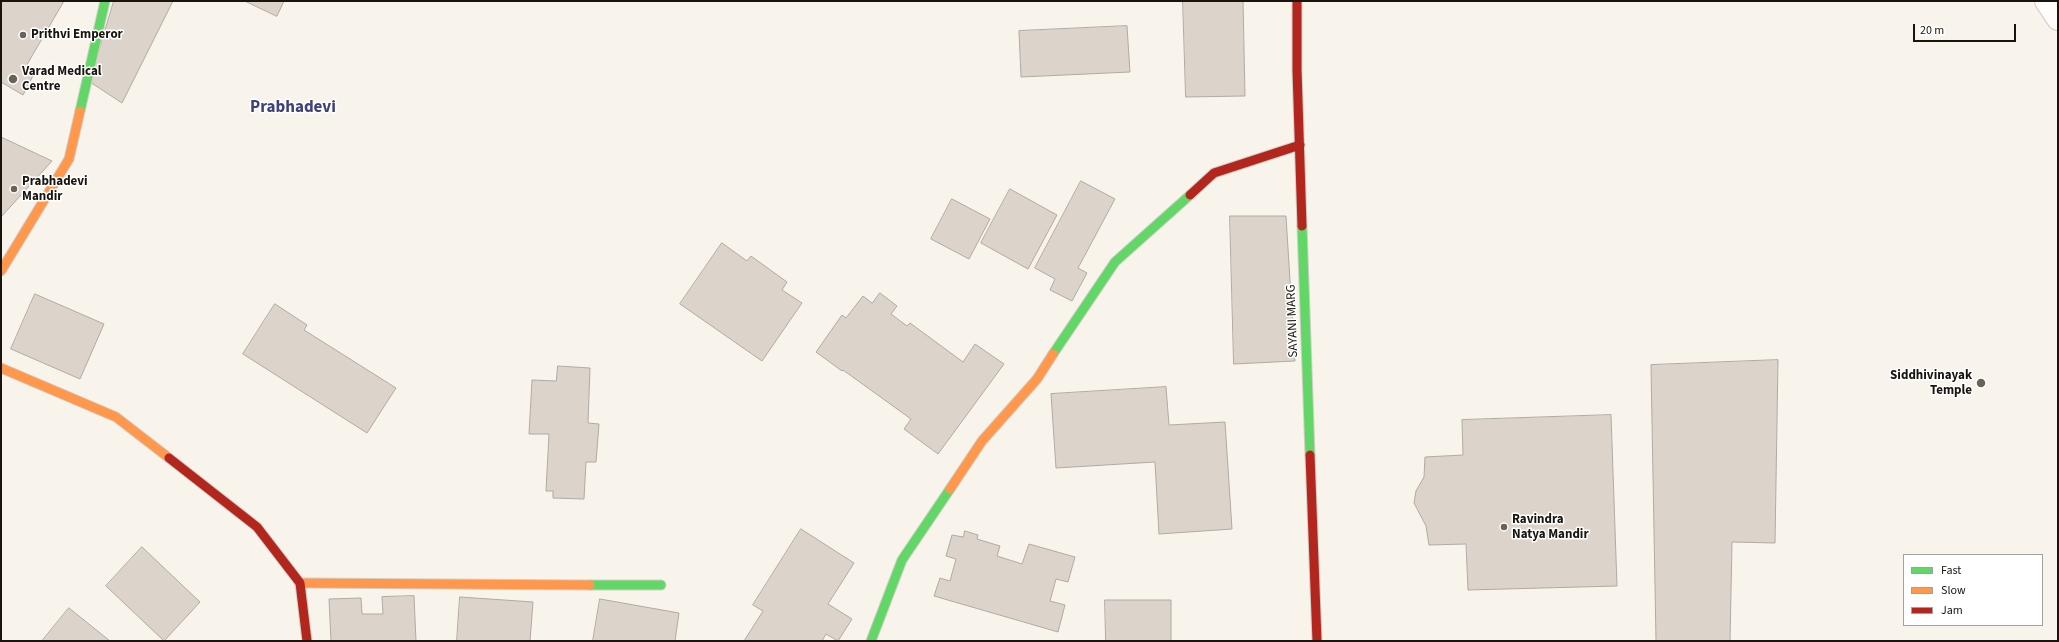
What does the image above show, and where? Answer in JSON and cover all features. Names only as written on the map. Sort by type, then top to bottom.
[{"type":"street","points":[[1,271],[69,159],[104,1]]},
{"type":"street","name":"SAYANI MARG","points":[[1297,1],[1297,70],[1317,641]]},
{"type":"street","points":[[871,641],[902,560],[982,441],[1037,379],[1115,262],[1214,173],[1300,145]]},
{"type":"street","points":[[1,368],[116,417],[257,527],[300,583],[307,641]]},
{"type":"street","points":[[300,583],[661,585]]},
{"type":"building","name":"Prithvi Emperor","points":[[1,1],[64,1],[25,68],[35,72],[23,95],[1,82]]},
{"type":"building","points":[[114,1],[173,1],[122,103],[90,82]]},
{"type":"building","points":[[245,1],[284,1],[277,16]]},
{"type":"building","points":[[1183,1],[1243,1],[1245,96],[1186,97]]},
{"type":"building","points":[[1127,26],[1130,72],[1021,77],[1019,31]]},
{"type":"building","name":"Prabhadevi Mandir","points":[[1,137],[52,161],[1,217]]},
{"type":"building","points":[[1081,181],[1115,199],[1078,268],[1087,273],[1072,301],[1050,290],[1055,279],[1035,268]]},
{"type":"building","points":[[1010,189],[1057,215],[1028,269],[981,243]]},
{"type":"building","points":[[952,199],[990,219],[969,259],[931,239]]},
{"type":"building","points":[[1230,216],[1286,216],[1295,361],[1234,364]]},
{"type":"building","points":[[722,243],[747,261],[751,256],[787,282],[782,290],[802,303],[762,361],[680,304]]},
{"type":"building","points":[[880,293],[897,306],[891,314],[907,326],[910,323],[963,362],[975,344],[1004,364],[938,454],[904,429],[911,419],[816,352],[842,315],[846,318],[863,296],[872,303]]},
{"type":"building","points":[[35,294],[104,324],[80,379],[11,349]]},
{"type":"building","points":[[275,304],[307,325],[304,330],[396,388],[367,433],[243,354]]},
{"type":"building","points":[[1778,360],[1775,543],[1732,542],[1730,641],[1656,641],[1651,365]]},
{"type":"building","points":[[558,366],[590,368],[588,423],[599,424],[596,462],[586,462],[584,499],[553,498],[553,491],[546,491],[549,434],[529,434],[532,380],[556,381]]},
{"type":"building","points":[[1166,387],[1169,425],[1225,422],[1232,529],[1159,534],[1155,462],[1056,468],[1051,394]]},
{"type":"building","points":[[1611,415],[1617,586],[1468,590],[1466,544],[1429,545],[1426,526],[1414,503],[1416,491],[1424,477],[1425,457],[1463,455],[1462,420]]},
{"type":"building","points":[[801,529],[854,563],[828,604],[852,619],[838,641],[826,634],[822,641],[744,641],[763,611],[753,605]]},
{"type":"building","points":[[965,531],[978,535],[977,539],[1000,546],[997,556],[1022,564],[1029,544],[1075,557],[1068,582],[1056,579],[1050,601],[1065,605],[1058,632],[934,596],[940,578],[950,581],[956,559],[946,556],[952,535],[963,537]]},
{"type":"building","points":[[142,547],[200,602],[164,641],[106,586]]},
{"type":"building","points":[[414,596],[416,641],[331,641],[329,599],[361,598],[362,614],[383,614],[382,597]]},
{"type":"building","points":[[460,597],[533,602],[530,641],[457,641]]},
{"type":"building","points":[[600,599],[679,613],[675,641],[593,641]]},
{"type":"building","points":[[1105,600],[1171,600],[1171,641],[1106,641]]},
{"type":"building","points":[[69,608],[110,641],[42,641]]},
{"type":"traffic: fast","points":[[80,111],[105,1]]},
{"type":"traffic: fast","points":[[1053,354],[1115,262],[1190,195]]},
{"type":"traffic: fast","points":[[1302,226],[1310,455]]},
{"type":"traffic: fast","points":[[871,641],[902,560],[950,489]]},
{"type":"traffic: fast","points":[[590,585],[661,585]]},
{"type":"traffic: slow","points":[[1,271],[69,159],[80,111]]},
{"type":"traffic: slow","points":[[950,489],[982,441],[1037,379],[1053,354]]},
{"type":"traffic: slow","points":[[1,368],[116,417],[169,458]]},
{"type":"traffic: slow","points":[[300,583],[590,585]]},
{"type":"traffic: jam","points":[[1297,1],[1297,70],[1302,226]]},
{"type":"traffic: jam","points":[[1190,195],[1214,173],[1300,145]]},
{"type":"traffic: jam","points":[[1310,455],[1317,641]]},
{"type":"traffic: jam","points":[[169,458],[257,527],[300,583],[307,641]]},
{"type":"place","name":"Prithvi Emperor","points":[[23,35]]},
{"type":"place","name":"Varad Medical Centre","points":[[13,79]]},
{"type":"place","name":"Prabhadevi Mandir","points":[[14,189]]},
{"type":"place","name":"Siddhivinayak Temple","points":[[1981,383]]},
{"type":"place","name":"Ravindra Natya Mandir","points":[[1504,527]]},
{"type":"district","name":"Prabhadevi","points":[[293,108]]}]
